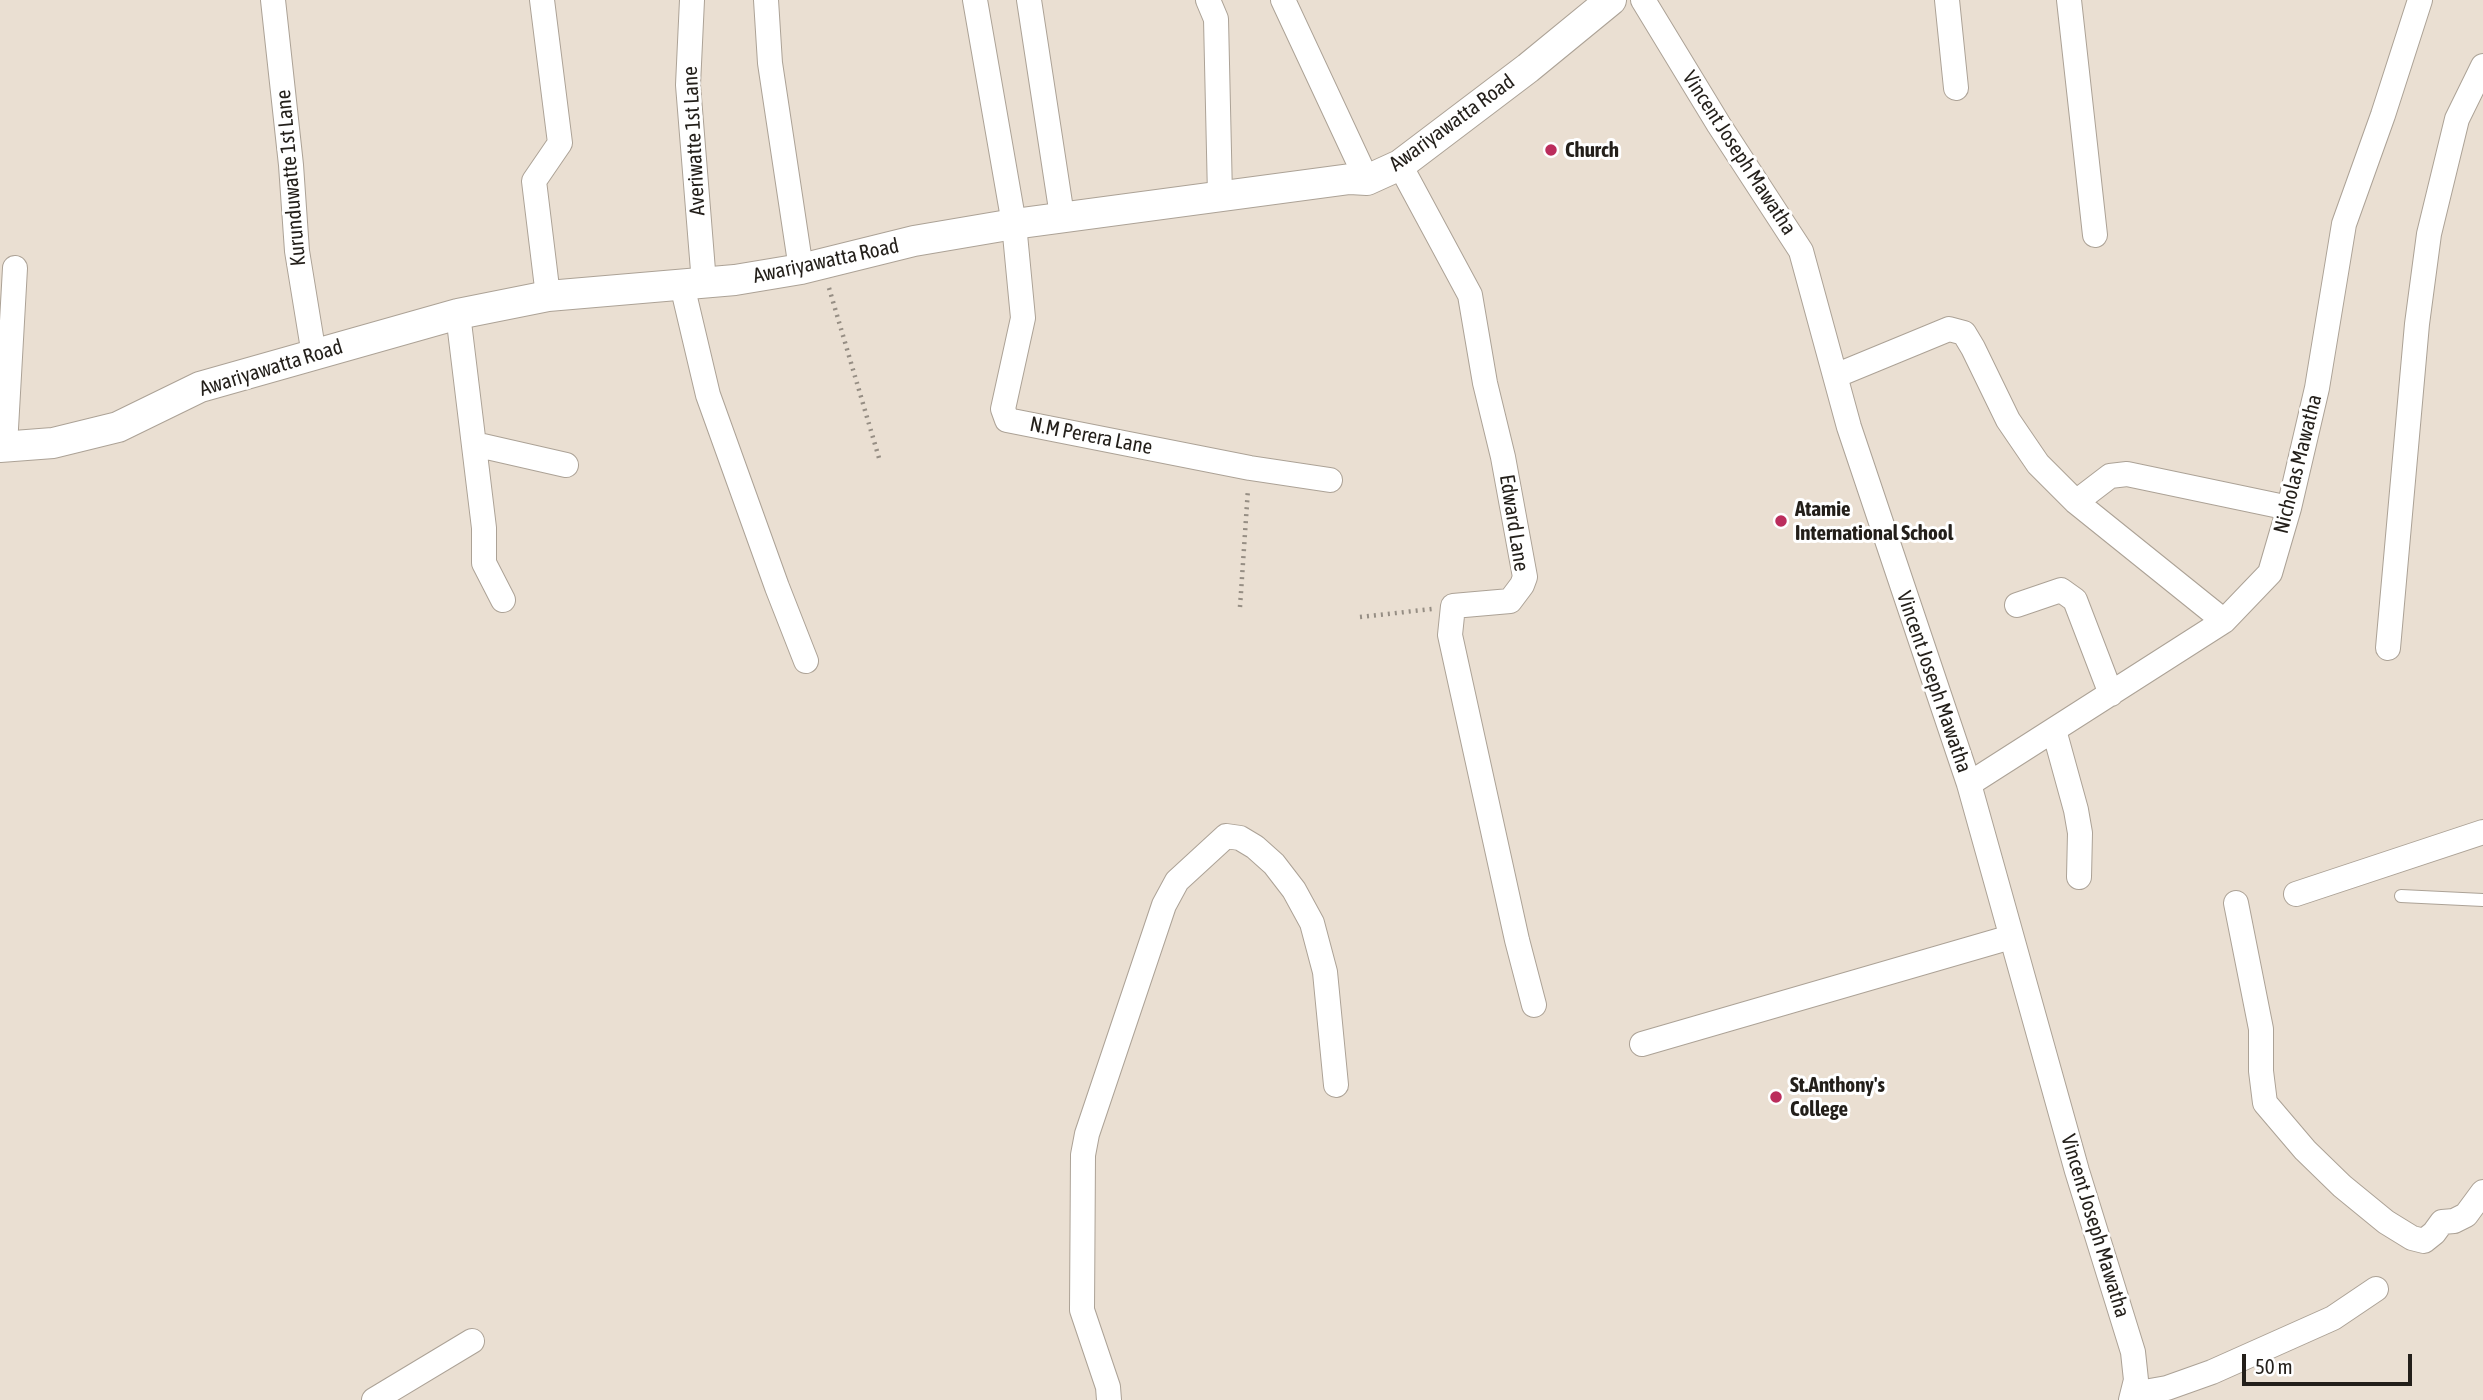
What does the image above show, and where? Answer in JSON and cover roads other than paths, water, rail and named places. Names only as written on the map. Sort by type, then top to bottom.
[{"type":"street","name":"Kurunduwatte 1st Lane","points":[[273,0],[291,164],[297,251],[314,355]]},
{"type":"street","points":[[542,0],[560,143],[534,181],[548,296]]},
{"type":"street","name":"Averiwatte 1st Lane","points":[[692,0],[688,85],[693,284],[708,395],[777,587],[807,661]]},
{"type":"street","points":[[766,0],[770,63],[812,266]]},
{"type":"street","points":[[975,0],[1014,224]]},
{"type":"street","points":[[1029,0],[1062,216]]},
{"type":"street","points":[[1208,0],[1216,19],[1220,196]]},
{"type":"street","points":[[1283,0],[1367,180]]},
{"type":"street","name":"Awariyawatta Road","points":[[2,447],[52,443],[118,427],[200,387],[458,314],[548,296],[693,284],[812,266],[914,242],[1062,216],[1350,179],[1367,180],[1400,165],[1528,68],[1611,0]]},
{"type":"street","name":"Vincent Joseph Mawatha","points":[[1643,0],[1719,125],[1801,251],[1849,427],[1969,785],[2077,1171],[2133,1352],[2136,1380],[2132,1397]]},
{"type":"street","points":[[1947,0],[1955,88]]},
{"type":"street","points":[[2069,0],[2095,234]]},
{"type":"street","name":"Nicholas Mawatha","points":[[1969,785],[2224,621],[2270,573],[2289,508],[2317,388],[2344,224],[2420,0]]},
{"type":"street","points":[[2388,648],[2417,324],[2429,234],[2457,119],[2483,66]]},
{"type":"street","name":"Edward Lane","points":[[1400,165],[1470,295],[1485,383],[1503,457],[1525,577],[1510,601],[1453,606],[1450,635],[1517,940],[1534,1005]]},
{"type":"street","name":"N.M Perera Lane","points":[[1014,224],[1023,318],[1003,409],[1007,420],[1250,468],[1330,480]]},
{"type":"street","points":[[2,447],[15,268]]},
{"type":"street","points":[[458,314],[484,528],[484,563],[503,600]]},
{"type":"street","points":[[1835,376],[1950,328],[1964,333],[2008,420],[2038,464],[2076,502],[2224,621]]},
{"type":"street","points":[[474,444],[566,465]]},
{"type":"street","points":[[2076,502],[2110,476],[2127,474],[2289,508]]},
{"type":"street","points":[[2017,605],[2061,590],[2075,600],[2111,694]]},
{"type":"street","points":[[2054,730],[2080,833],[2079,877]]},
{"type":"street","points":[[2296,894],[2483,832]]},
{"type":"street","points":[[1109,1400],[1108,1388],[1082,1310],[1083,1155],[1087,1134],[1167,898],[1177,881],[1226,836],[1240,838],[1274,864],[1294,890],[1312,923],[1325,972],[1336,1085]]},
{"type":"street","points":[[2236,903],[2261,1028],[2261,1070],[2265,1103],[2305,1150],[2342,1186],[2386,1222],[2412,1238],[2424,1241],[2442,1222],[2454,1221],[2466,1215],[2483,1192]]},
{"type":"street","points":[[1642,1044],[2011,937]]},
{"type":"street","points":[[2132,1397],[2212,1372],[2333,1318],[2376,1289]]},
{"type":"street","points":[[374,1400],[472,1341]]},
{"type":"lane","points":[[2400,896],[2483,900]]},
{"type":"place","name":"Church","points":[[1551,150]]},
{"type":"place","name":"Atamie International School","points":[[1781,521]]},
{"type":"place","name":"St.Anthony's College","points":[[1776,1097]]}]
